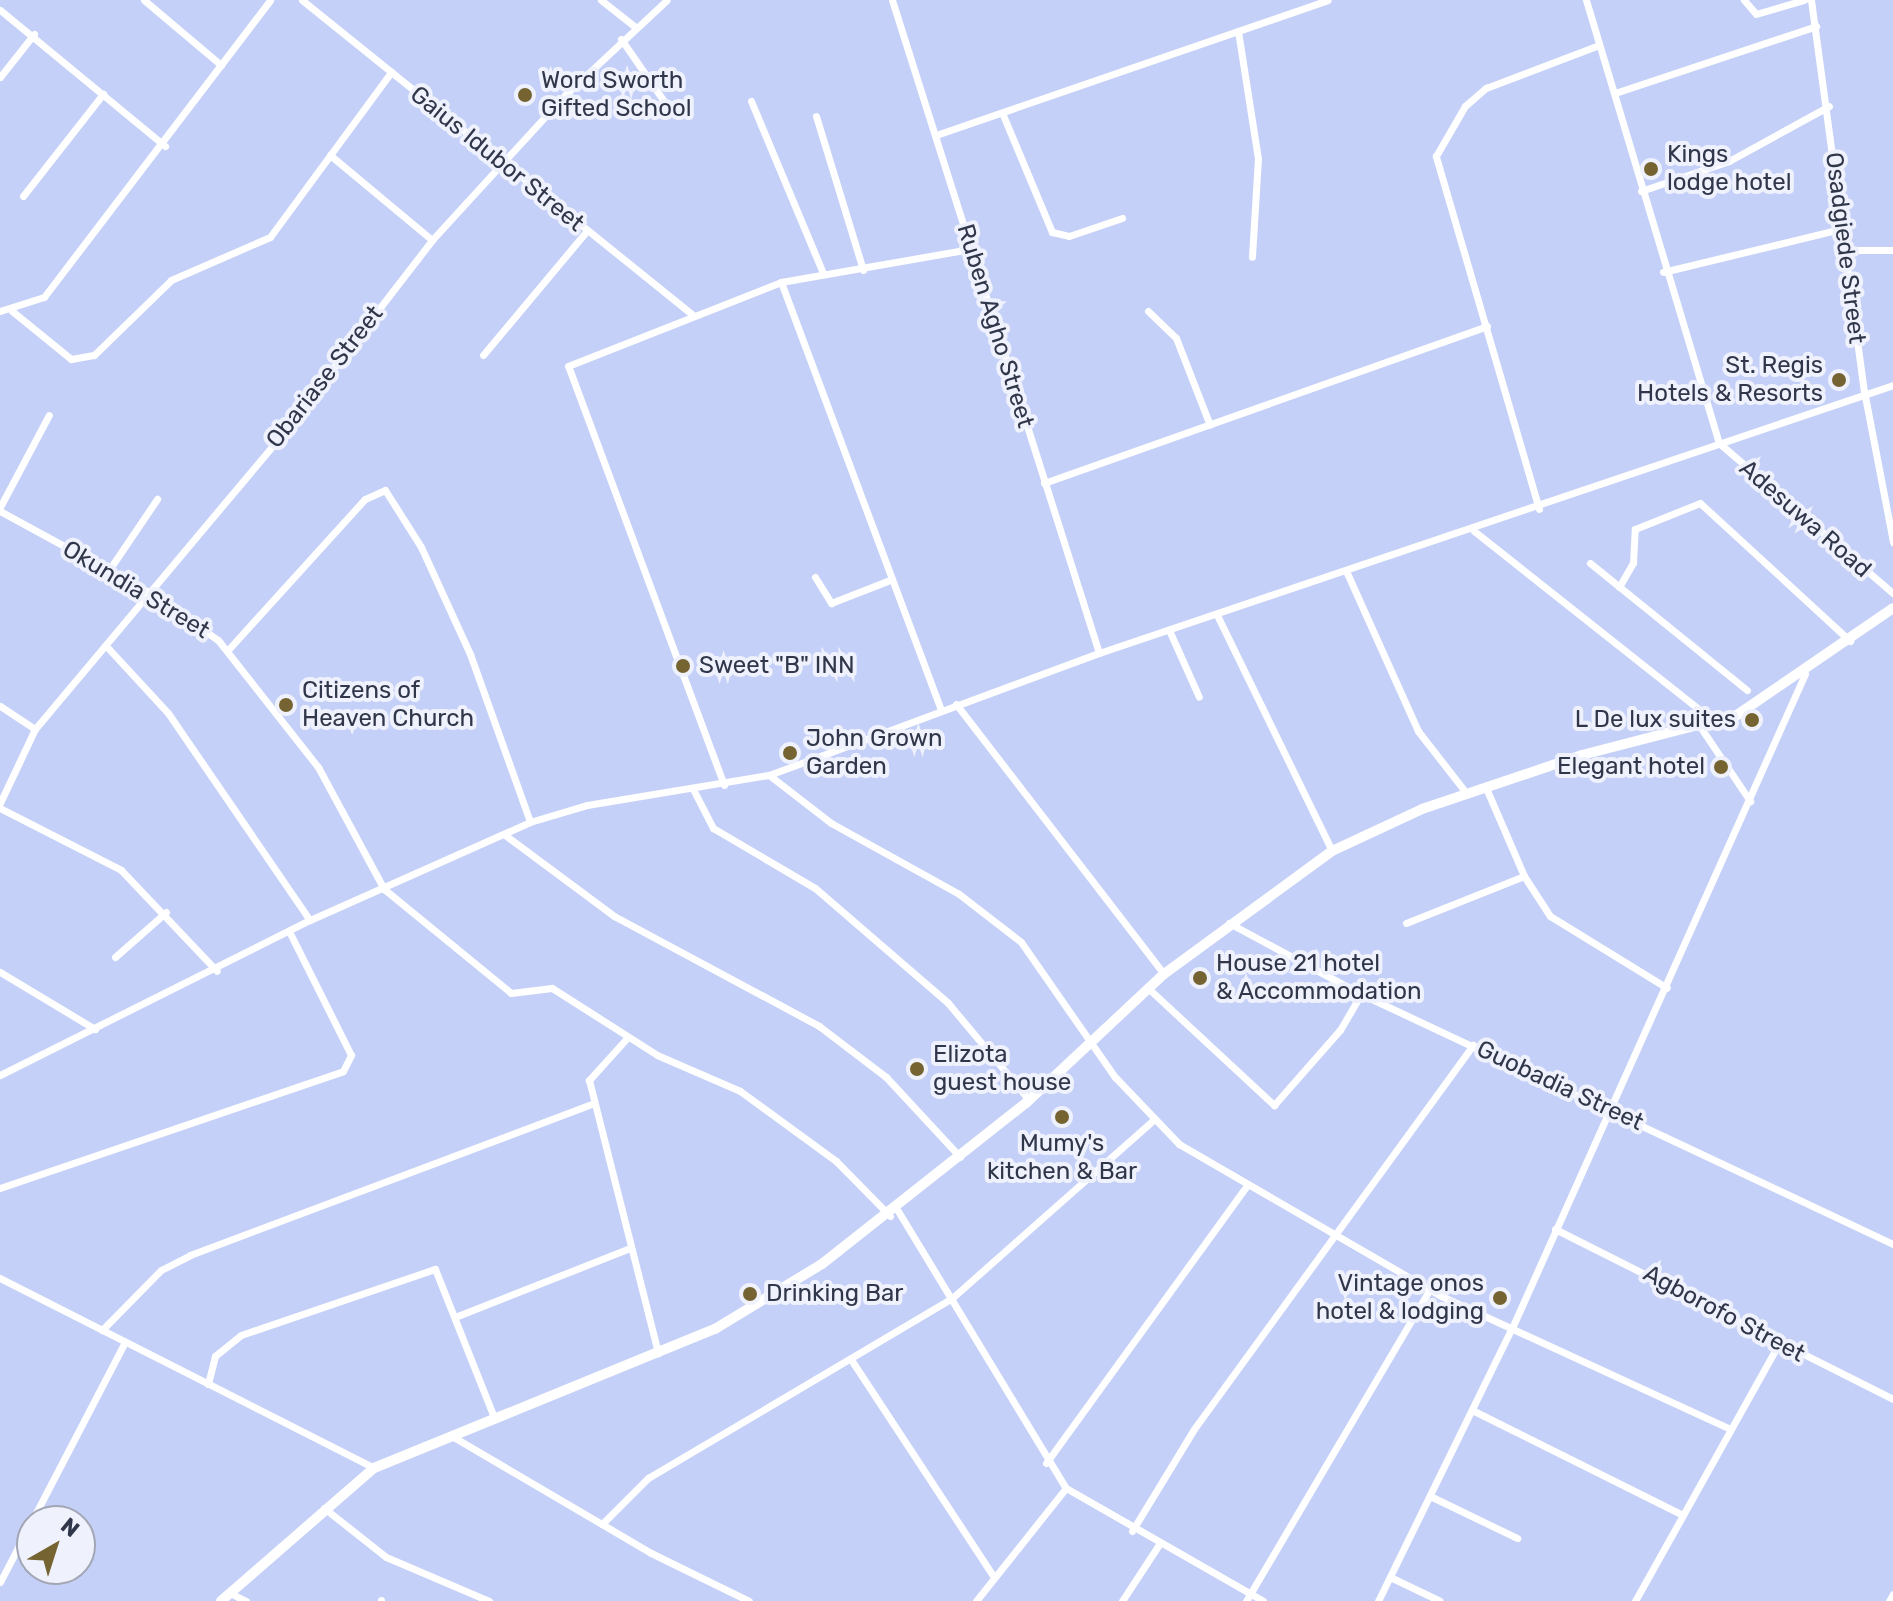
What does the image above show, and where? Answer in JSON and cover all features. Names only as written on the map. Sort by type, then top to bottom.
[{"type":"street","points":[[144,0],[221,65]]},
{"type":"street","points":[[0,311],[12,311],[44,297],[165,146],[270,0]]},
{"type":"street","name":"Gaius Idubor Street","points":[[302,0],[586,232],[693,315]]},
{"type":"street","points":[[601,0],[634,26]]},
{"type":"street","name":"Obariase Street","points":[[0,806],[35,729],[152,594],[432,240],[621,39],[667,0]]},
{"type":"street","name":"Ruben Agho Street","points":[[892,0],[939,134],[970,249],[1099,653]]},
{"type":"street","points":[[939,134],[1003,115],[1328,0]]},
{"type":"street","points":[[1586,0],[1615,93],[1663,272],[1719,443]]},
{"type":"street","points":[[1744,0],[1756,14],[1804,0]]},
{"type":"street","name":"Osadgiede Street","points":[[1811,0],[1829,106],[1841,229],[1864,391],[1893,542]]},
{"type":"street","points":[[0,10],[34,34],[165,146]]},
{"type":"street","points":[[1615,93],[1816,26]]},
{"type":"street","points":[[1238,31],[1258,158],[1252,257]]},
{"type":"street","points":[[0,77],[34,34]]},
{"type":"street","points":[[621,39],[672,113]]},
{"type":"street","points":[[1539,509],[1436,156],[1465,106],[1486,88],[1599,45]]},
{"type":"street","points":[[12,311],[71,359],[94,355],[171,280],[270,237],[391,72]]},
{"type":"street","points":[[23,196],[103,94]]},
{"type":"street","points":[[751,101],[822,271]]},
{"type":"street","points":[[1641,191],[1729,161],[1829,106]]},
{"type":"street","points":[[1003,115],[1052,232],[1069,236],[1122,218]]},
{"type":"street","points":[[816,116],[863,270]]},
{"type":"street","points":[[330,155],[432,240]]},
{"type":"street","points":[[1663,272],[1841,229]]},
{"type":"street","points":[[483,355],[586,232]]},
{"type":"street","points":[[724,785],[567,371],[573,361],[781,282],[822,271],[863,270],[970,249]]},
{"type":"street","points":[[1844,250],[1893,250]]},
{"type":"street","points":[[781,282],[890,580],[941,709]]},
{"type":"street","points":[[1148,311],[1176,338],[1210,425]]},
{"type":"street","points":[[1044,483],[1487,326]]},
{"type":"street","points":[[0,1075],[217,971],[310,920],[530,822],[587,805],[694,791],[769,775],[1099,653],[1474,531],[1864,391],[1893,385]]},
{"type":"street","points":[[0,509],[49,415]]},
{"type":"street","name":"Adesuwa Road","points":[[1719,443],[1893,593]]},
{"type":"street","points":[[227,651],[365,499],[385,490],[421,547],[470,654],[530,822]]},
{"type":"street","points":[[109,570],[157,499]]},
{"type":"street","points":[[1619,587],[1633,563],[1635,529],[1700,503],[1850,641]]},
{"type":"street","name":"Okundia Street","points":[[0,509],[152,594],[227,651],[318,767],[384,889]]},
{"type":"street","points":[[1474,531],[1714,721]]},
{"type":"street","points":[[1590,563],[1747,690]]},
{"type":"street","points":[[1347,573],[1418,731],[1467,794]]},
{"type":"street","points":[[815,577],[831,603],[890,580]]},
{"type":"street","points":[[221,1601],[323,1507],[374,1468],[449,1434],[658,1353],[751,1309],[894,1214],[1029,1100],[1164,974],[1229,923],[1332,851],[1467,794],[1714,721],[1805,674],[1893,608]]},
{"type":"street","points":[[1217,615],[1332,851]]},
{"type":"street","points":[[1169,630],[1199,697]]},
{"type":"street","points":[[108,648],[168,713],[310,920]]},
{"type":"street","points":[[1378,1601],[1474,1411],[1667,988],[1805,674]]},
{"type":"street","points":[[956,704],[1164,974]]},
{"type":"street","points":[[0,706],[35,729]]},
{"type":"street","points":[[1699,725],[1750,801]]},
{"type":"street","points":[[769,775],[831,823],[996,921],[1021,942],[1151,1122],[1248,1184],[1341,1232],[1429,1290],[1728,1428]]},
{"type":"street","points":[[1486,788],[1524,876],[1558,924],[1667,988]]},
{"type":"street","points":[[694,791],[713,828],[815,888],[938,993],[1029,1100]]},
{"type":"street","points":[[0,806],[100,856],[166,912],[217,971]]},
{"type":"street","points":[[505,835],[614,916],[819,1026],[886,1077],[961,1158]]},
{"type":"street","points":[[1406,923],[1524,876]]},
{"type":"street","points":[[384,889],[511,993],[552,988],[627,1038],[740,1091],[836,1161],[894,1214],[951,1299],[1046,1463],[1066,1488],[1132,1531],[1248,1598],[1263,1601]]},
{"type":"street","points":[[115,957],[166,912]]},
{"type":"street","name":"Guobadia Street","points":[[1229,923],[1361,994],[1893,1244]]},
{"type":"street","points":[[0,1188],[343,1071],[351,1055],[289,931]]},
{"type":"street","points":[[0,972],[95,1029]]},
{"type":"street","points":[[1149,989],[1274,1105],[1331,1041],[1361,994]]},
{"type":"street","points":[[627,1038],[592,1072],[592,1104],[658,1353]]},
{"type":"street","points":[[1132,1531],[1194,1429],[1341,1232],[1473,1045]]},
{"type":"street","points":[[102,1330],[161,1270],[190,1255],[592,1104]]},
{"type":"street","points":[[602,1524],[648,1478],[852,1361],[951,1299],[1151,1122]]},
{"type":"street","points":[[1046,1463],[1248,1184]]},
{"type":"street","name":"Agborofo Street","points":[[1555,1229],[1778,1345],[1893,1399]]},
{"type":"street","points":[[455,1317],[628,1249]]},
{"type":"street","points":[[208,1384],[215,1356],[241,1335],[426,1271],[440,1276],[494,1417]]},
{"type":"street","points":[[0,1278],[374,1468]]},
{"type":"street","points":[[1248,1598],[1429,1290]]},
{"type":"street","points":[[0,1582],[125,1342]]},
{"type":"street","points":[[1635,1601],[1728,1428],[1778,1345]]},
{"type":"street","points":[[852,1361],[993,1576]]},
{"type":"street","points":[[1474,1411],[1683,1515]]},
{"type":"street","points":[[449,1434],[602,1524],[749,1601]]},
{"type":"street","points":[[976,1601],[1066,1488]]},
{"type":"street","points":[[1430,1496],[1517,1538]]},
{"type":"street","points":[[323,1507],[386,1557],[489,1601]]},
{"type":"street","points":[[1122,1601],[1158,1546]]},
{"type":"street","points":[[1390,1577],[1440,1601]]},
{"type":"street","points":[[230,1593],[246,1601]]},
{"type":"street","points":[[1889,1601],[1893,1594]]},
{"type":"place","name":"Word Sworth Gifted School","points":[[525,95]]},
{"type":"place","name":"Kings lodge hotel","points":[[1651,169]]},
{"type":"place","name":"St. Regis Hotels & Resorts","points":[[1839,380]]},
{"type":"place","name":"Sweet \"B\" INN","points":[[683,666]]},
{"type":"place","name":"Citizens of Heaven Church","points":[[286,705]]},
{"type":"place","name":"L De lux suites","points":[[1752,720]]},
{"type":"place","name":"John Grown Garden","points":[[790,753]]},
{"type":"place","name":"Elegant hotel","points":[[1721,767]]},
{"type":"place","name":"House 21 hotel & Accommodation","points":[[1200,978]]},
{"type":"place","name":"Elizota guest house","points":[[917,1069]]},
{"type":"place","name":"Mumy's kitchen & Bar","points":[[1062,1117]]},
{"type":"place","name":"Drinking Bar","points":[[750,1294]]},
{"type":"place","name":"Vintage onos hotel & lodging","points":[[1500,1298]]}]
